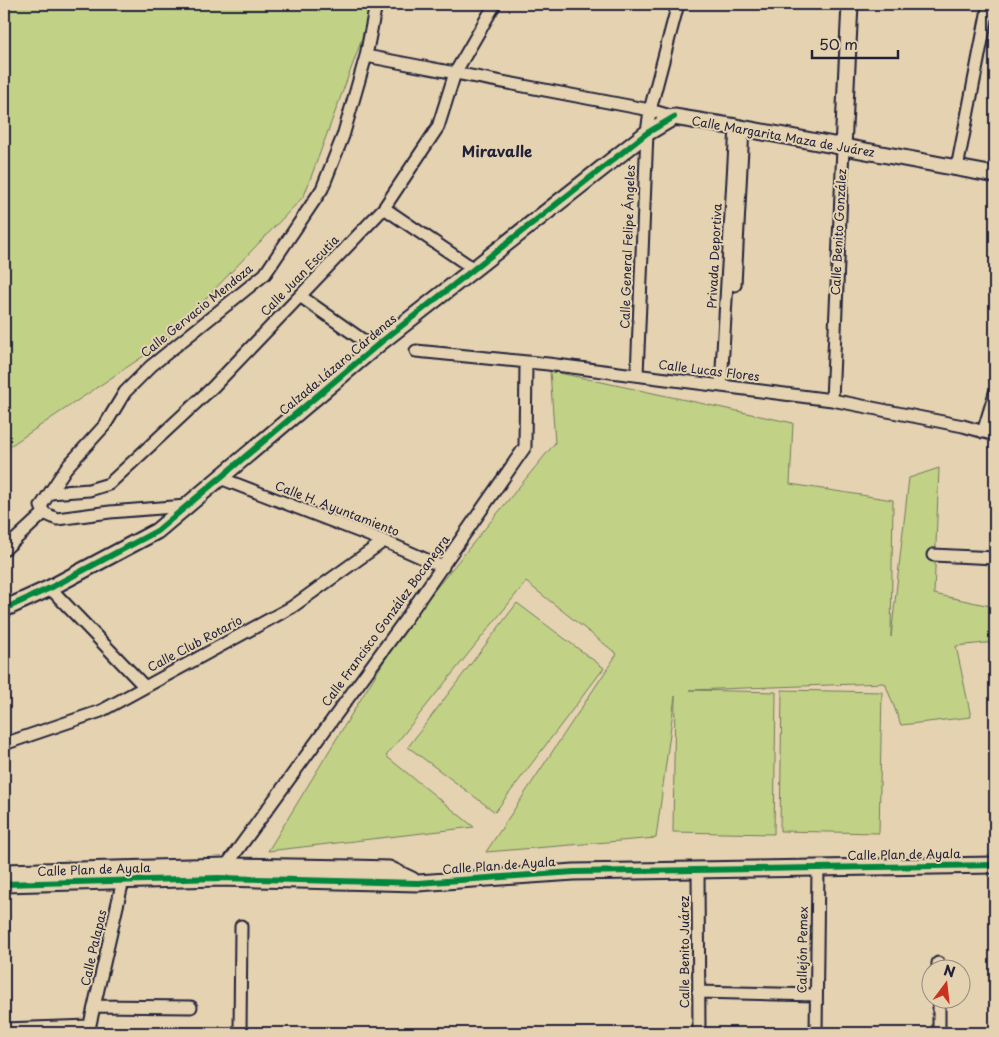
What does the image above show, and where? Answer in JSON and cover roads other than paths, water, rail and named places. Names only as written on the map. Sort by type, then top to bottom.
[{"type":"street","name":"Calle Gervacio Mendoza","points":[[44,513],[41,506],[66,468],[105,425],[125,392],[151,366],[265,274],[322,189],[344,136],[366,56],[376,4]]},
{"type":"street","name":"Calle Juan Escutia","points":[[50,493],[89,490],[108,484],[213,387],[384,208],[438,127],[455,73],[495,4]]},
{"type":"street","name":"Calle General Felipe Ángeles","points":[[637,375],[647,133],[650,110],[678,4]]},
{"type":"street","name":"Calle Benito González","points":[[832,400],[850,4]]},
{"type":"street","points":[[957,168],[989,4]]},
{"type":"street","name":"Calle Margarita Maza de Juárez","points":[[366,56],[650,110],[674,117],[995,175]]},
{"type":"street","name":"Calzada Lázaro Cárdenas","points":[[4,609],[50,588],[157,531],[374,348],[647,133],[674,117]]},
{"type":"street","name":"Privada Deportiva","points":[[725,386],[740,128]]},
{"type":"street","points":[[384,208],[474,269]]},
{"type":"street","points":[[300,296],[374,348]]},
{"type":"street","name":"Calle Lucas Flores","points":[[416,352],[548,364],[832,400],[963,426],[995,435]]},
{"type":"street","name":"Calle Francisco González Bocanegra","points":[[222,872],[443,567],[525,447],[526,363]]},
{"type":"street","points":[[983,432],[995,393]]},
{"type":"street","name":"Calle H. Ayuntamiento","points":[[220,478],[384,541],[443,567]]},
{"type":"street","points":[[4,550],[44,513],[56,519],[110,512],[186,506]]},
{"type":"street","name":"Calle Club Rotario","points":[[4,744],[101,711],[292,607],[384,541]]},
{"type":"street","points":[[933,555],[995,558]]},
{"type":"street","points":[[50,588],[145,687]]},
{"type":"street","name":"Calle Plan de Ayala","points":[[4,884],[123,875],[222,872],[418,883],[574,872],[995,865]]},
{"type":"street","name":"Callejón Pemex","points":[[816,1033],[818,868]]},
{"type":"street","name":"Calle Benito Juárez","points":[[698,870],[699,1033]]},
{"type":"street","name":"Calle Plan de Ayala","points":[[4,872],[123,875]]},
{"type":"street","name":"Calle Palapas","points":[[89,1030],[96,1006],[123,875]]},
{"type":"street","points":[[240,1033],[241,926]]},
{"type":"street","points":[[698,992],[816,995]]},
{"type":"street","points":[[96,1006],[191,1007]]},
{"type":"street","points":[[939,1010],[939,1033]]},
{"type":"street","points":[[4,1028],[89,1030]]},
{"type":"district","name":"Miravalle","points":[[497,152]]}]
